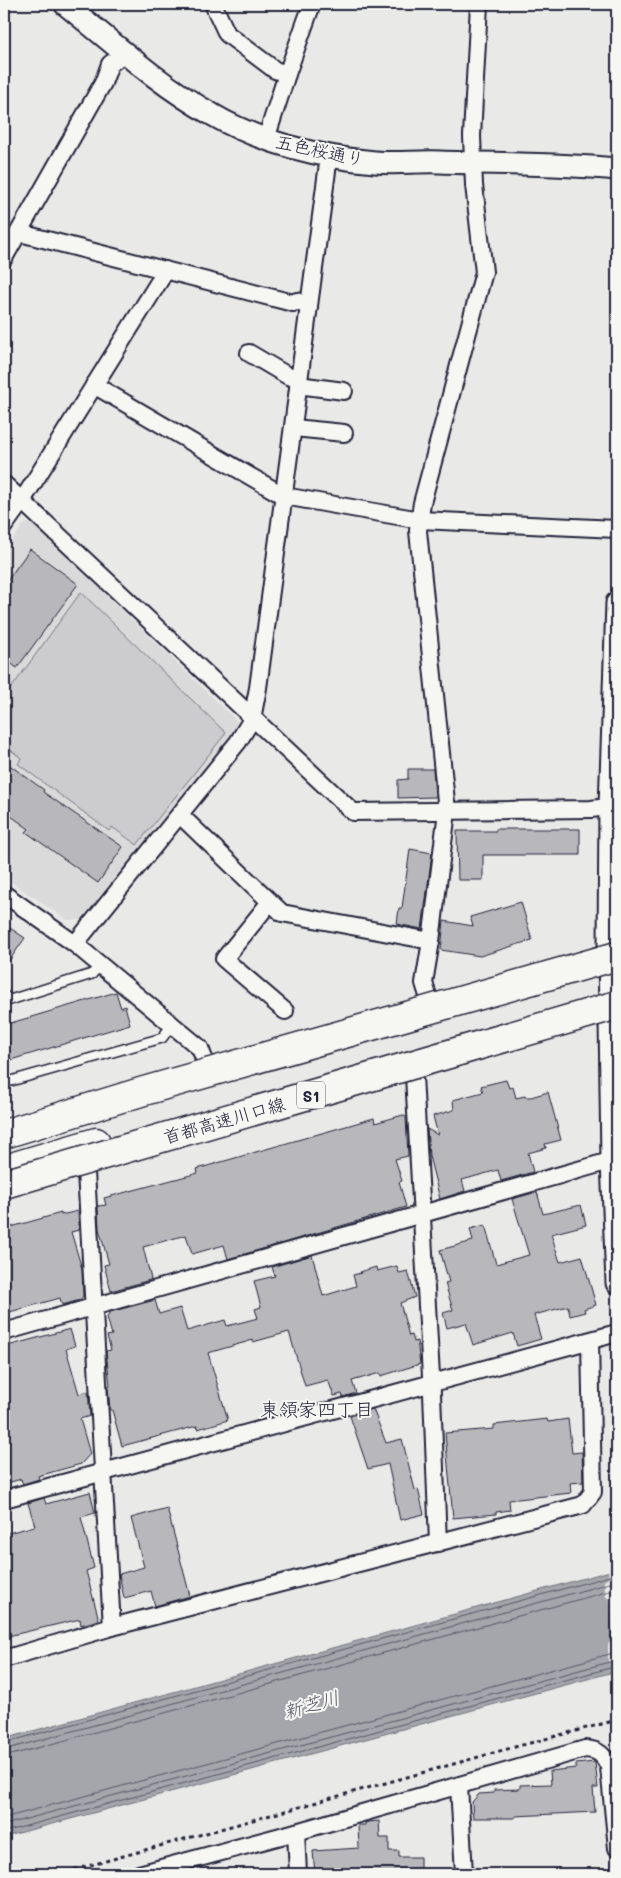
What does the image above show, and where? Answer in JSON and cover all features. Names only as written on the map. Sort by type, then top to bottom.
[{"type":"highway","points":[[4,1134],[144,1091],[403,1019],[613,951]]},
{"type":"highway","points":[[4,1145],[93,1132],[617,974]]},
{"type":"highway","name":"S1","points":[[4,1172],[93,1132],[617,990]]},
{"type":"highway","name":"首都高速川口線","points":[[4,1184],[617,1005]]},
{"type":"street","name":"五色桜通り","points":[[65,4],[173,90],[241,130],[266,139],[329,156],[375,162],[474,163],[617,169]]},
{"type":"street","points":[[212,4],[227,34],[275,70],[287,74]]},
{"type":"street","points":[[266,139],[312,4]]},
{"type":"street","points":[[429,999],[424,983],[447,811],[418,531],[422,503],[484,272],[474,185],[472,136],[479,4]]},
{"type":"street","points":[[4,258],[103,84],[110,64],[125,53]]},
{"type":"street","points":[[75,944],[242,737],[252,719],[258,688],[294,428],[298,382],[329,156]]},
{"type":"street","points":[[20,232],[293,303],[297,301],[309,307]]},
{"type":"street","points":[[4,526],[22,501],[165,270]]},
{"type":"street","points":[[249,353],[298,382],[344,391]]},
{"type":"street","points":[[94,385],[284,496],[420,520],[617,528]]},
{"type":"street","points":[[294,428],[344,432]]},
{"type":"street","points":[[4,484],[353,812],[591,809],[614,806]]},
{"type":"street","points":[[617,603],[613,951],[614,1160],[617,1283]]},
{"type":"street","points":[[180,815],[282,913],[431,941]]},
{"type":"street","points":[[4,894],[75,944],[200,1048],[206,1064]]},
{"type":"street","points":[[270,902],[224,959],[285,1011]]},
{"type":"street","points":[[414,1076],[438,1543]]},
{"type":"street","points":[[4,1332],[614,1160]]},
{"type":"street","points":[[86,1172],[112,1627]]},
{"type":"street","points":[[4,1499],[617,1333]]},
{"type":"street","points":[[4,1658],[112,1627],[583,1505],[594,1492],[590,1341]]},
{"type":"street","points":[[139,1874],[296,1832],[585,1749],[595,1750],[605,1757],[609,1768],[617,1848]]},
{"type":"street","points":[[460,1786],[464,1874]]},
{"type":"street","points":[[296,1832],[298,1874]]},
{"type":"lane","points":[[4,996],[10,1000],[92,974],[100,965]]},
{"type":"lane","points":[[4,1083],[162,1038],[172,1025]]},
{"type":"path","points":[[59,1874],[617,1720]]},
{"type":"shaded area","points":[[32,523],[240,724],[81,920],[67,920],[4,877],[4,552],[24,524]]},
{"type":"shaded area","points":[[81,592],[226,733],[137,845],[112,827],[109,831],[18,764],[21,758],[4,745],[4,698]]},
{"type":"water","name":"新芝川","points":[[617,1569],[617,1671],[4,1837],[4,1739]]},
{"type":"pier","points":[[617,1567],[617,1673],[614,1674],[614,1664],[608,1661],[608,1644],[613,1640],[610,1599],[606,1597],[604,1581],[609,1578],[608,1569]]},
{"type":"building","points":[[30,549],[78,584],[17,668],[4,658],[4,585]]},
{"type":"building","points":[[4,761],[44,790],[43,792],[123,847],[98,883],[26,832],[29,829],[4,811]]},
{"type":"building","points":[[408,769],[433,769],[435,797],[398,798],[398,780],[408,779]]},
{"type":"building","points":[[496,829],[580,829],[580,855],[483,855],[483,880],[458,880],[457,831],[496,831]]},
{"type":"building","points":[[410,849],[432,853],[422,929],[397,924],[399,908],[402,908]]},
{"type":"building","points":[[521,902],[532,940],[480,956],[441,950],[444,921],[473,926],[470,917]]},
{"type":"building","points":[[4,924],[25,938],[4,968]]},
{"type":"building","points":[[116,992],[121,1008],[125,1006],[130,1024],[4,1062],[4,1025]]},
{"type":"building","points":[[506,1080],[509,1088],[513,1087],[516,1098],[531,1097],[548,1092],[561,1140],[545,1144],[546,1148],[528,1153],[533,1172],[501,1181],[498,1170],[462,1180],[465,1191],[440,1199],[429,1156],[427,1129],[438,1135],[433,1116],[454,1110],[453,1100],[483,1092],[481,1086]]},
{"type":"building","points":[[403,1115],[406,1117],[408,1156],[395,1159],[402,1181],[399,1182],[406,1207],[228,1259],[224,1245],[192,1254],[186,1235],[143,1247],[151,1279],[111,1291],[104,1265],[109,1264],[99,1229],[98,1206],[106,1205],[104,1198],[198,1173],[197,1169],[374,1118],[375,1123]]},
{"type":"building","points":[[537,1192],[543,1214],[581,1205],[586,1225],[551,1234],[560,1262],[582,1256],[596,1305],[584,1309],[585,1312],[570,1316],[568,1306],[534,1315],[541,1339],[517,1346],[513,1333],[473,1345],[466,1323],[447,1328],[443,1313],[453,1310],[445,1283],[449,1282],[440,1250],[473,1241],[470,1229],[485,1225],[496,1264],[529,1255],[512,1199]]},
{"type":"building","points":[[78,1211],[79,1230],[71,1232],[82,1269],[83,1296],[80,1300],[62,1305],[60,1298],[6,1313],[4,1304],[4,1229],[61,1213],[61,1215]]},
{"type":"building","points":[[312,1255],[323,1296],[356,1286],[353,1275],[376,1267],[377,1271],[397,1266],[399,1273],[408,1271],[415,1297],[400,1303],[409,1336],[412,1335],[414,1342],[417,1341],[420,1364],[381,1376],[380,1373],[352,1381],[356,1393],[343,1397],[342,1394],[334,1396],[328,1380],[305,1386],[289,1332],[253,1342],[253,1340],[208,1353],[228,1420],[198,1429],[197,1426],[122,1446],[112,1410],[110,1410],[108,1386],[110,1385],[106,1351],[111,1350],[107,1336],[112,1335],[107,1317],[110,1312],[155,1300],[159,1314],[180,1308],[187,1331],[225,1320],[227,1326],[258,1318],[255,1309],[261,1307],[254,1281],[275,1276],[272,1267]]},
{"type":"building","points":[[70,1329],[75,1346],[66,1349],[79,1394],[88,1391],[90,1416],[80,1419],[90,1454],[81,1464],[38,1476],[39,1479],[23,1484],[21,1479],[4,1484],[4,1347]]},
{"type":"building","points":[[373,1409],[386,1443],[402,1439],[415,1490],[418,1489],[424,1514],[400,1520],[388,1464],[368,1469],[350,1416]]},
{"type":"building","points":[[547,1419],[548,1422],[568,1419],[572,1453],[582,1452],[583,1482],[570,1483],[571,1493],[509,1500],[510,1510],[496,1512],[496,1514],[453,1518],[445,1433],[494,1429],[494,1425]]},
{"type":"building","points":[[90,1492],[95,1513],[81,1517],[94,1568],[86,1571],[99,1620],[81,1625],[80,1619],[4,1637],[4,1534],[35,1526],[28,1503],[44,1498],[46,1504]]},
{"type":"building","points":[[167,1508],[190,1596],[155,1606],[151,1591],[124,1598],[119,1574],[144,1567],[131,1518]]},
{"type":"building","points":[[595,1762],[598,1788],[593,1788],[595,1812],[515,1816],[515,1818],[473,1818],[472,1802],[479,1794],[494,1793],[494,1790],[520,1789],[520,1785],[551,1784],[550,1771],[576,1768],[576,1764]]},
{"type":"building","points":[[379,1821],[380,1838],[389,1838],[389,1851],[399,1851],[399,1857],[420,1857],[420,1874],[315,1874],[313,1851],[359,1848],[358,1825]]},
{"type":"district","name":"東領家四丁目","points":[[317,1408]]}]
